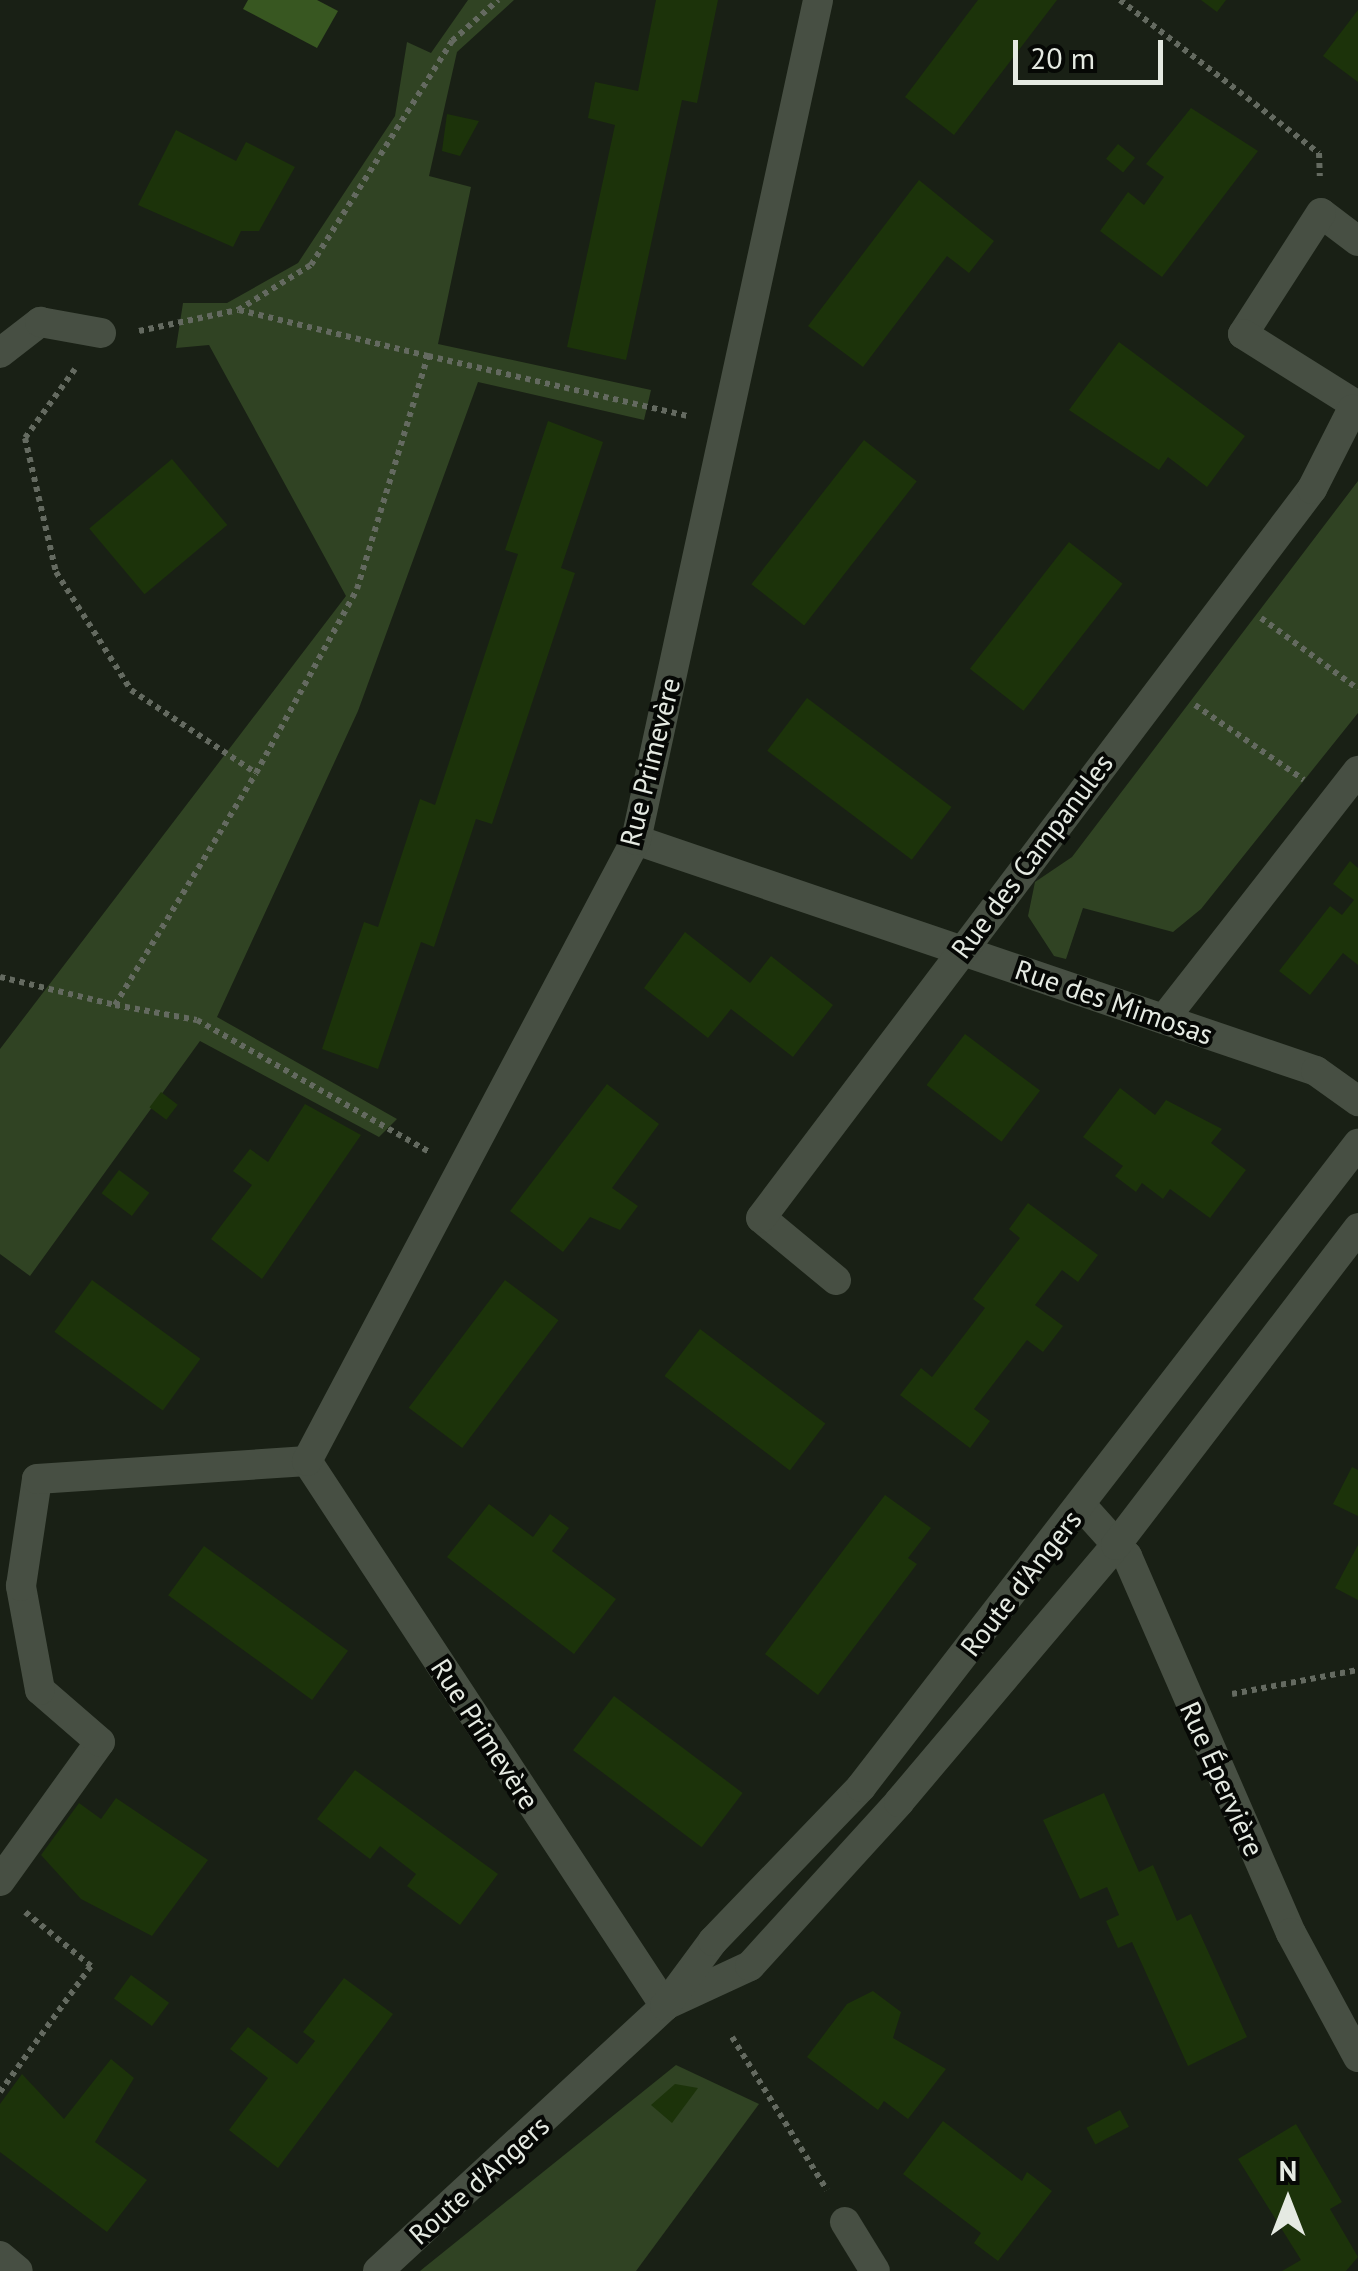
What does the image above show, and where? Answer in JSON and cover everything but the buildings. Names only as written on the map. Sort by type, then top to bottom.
[{"type":"street","name":"Rue Primevère","points":[[665,2006],[307,1461],[636,840],[818,0]]},
{"type":"street","points":[[1355,408],[1243,334],[1321,213],[1358,241]]},
{"type":"street","points":[[0,353],[40,322],[101,332]]},
{"type":"street","name":"Rue des Campanules","points":[[836,1280],[760,1218],[1312,489],[1355,408]]},
{"type":"street","points":[[1164,1018],[1358,771]]},
{"type":"street","name":"Rue des Mimosas","points":[[636,840],[1316,1071],[1358,1101]]},
{"type":"street","name":"Route d'Angers","points":[[378,2271],[665,2006],[713,1941],[861,1786],[1358,1144]]},
{"type":"street","name":"Route d'Angers","points":[[665,2006],[750,1966],[1116,1545],[1358,1228]]},
{"type":"street","points":[[5,1889],[100,1742],[40,1690],[21,1586],[37,1479],[307,1461]]},
{"type":"street","name":"Rue Épervière","points":[[1081,1506],[1116,1545],[1290,1933],[1358,2058]]},
{"type":"street","points":[[845,2222],[875,2271]]},
{"type":"street","points":[[0,2256],[18,2271]]},
{"type":"path","points":[[256,772],[131,690],[56,572],[25,438],[101,332],[173,330],[238,310],[311,265],[452,42],[498,0]]},
{"type":"path","points":[[1120,0],[1319,153],[1321,213]]},
{"type":"path","points":[[238,310],[725,424]]},
{"type":"path","points":[[115,1005],[256,772],[357,590],[428,356]]},
{"type":"path","points":[[1252,611],[1358,689]]},
{"type":"path","points":[[1186,699],[1334,801]]},
{"type":"path","points":[[0,978],[196,1020],[459,1168]]},
{"type":"path","points":[[1188,1703],[1358,1670]]},
{"type":"path","points":[[0,2092],[91,1966],[5,1889]]},
{"type":"path","points":[[732,2037],[845,2222]]},
{"type":"shaded area","points":[[248,0],[317,0],[338,11],[317,48],[243,9]]},
{"type":"shaded area","points":[[468,0],[514,0],[457,52],[429,176],[471,187],[438,344],[651,390],[644,420],[478,382],[358,711],[217,1017],[397,1119],[379,1137],[200,1041],[30,1276],[0,1254],[0,1049],[346,596],[209,345],[176,348],[183,303],[227,303],[298,263],[395,116],[407,42],[431,53]]},
{"type":"shaded area","points":[[1358,481],[1358,713],[1201,909],[1173,932],[1083,908],[1066,959],[1054,956],[1028,916],[1035,882],[1072,857]]},
{"type":"shaded area","points":[[676,2065],[759,2104],[636,2271],[420,2271]]}]
